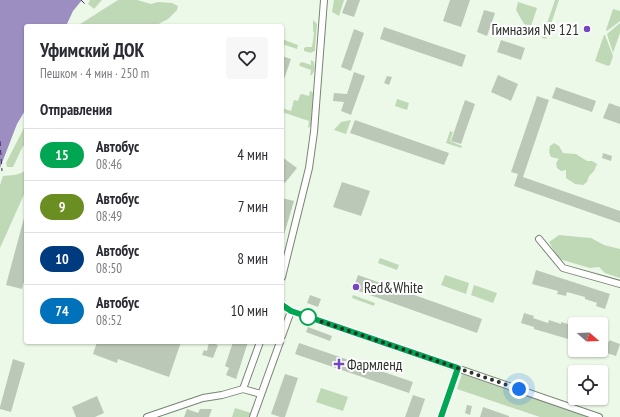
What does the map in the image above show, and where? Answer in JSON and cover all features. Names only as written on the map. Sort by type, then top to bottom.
[{"type":"street","points":[[284,269],[309,168],[314,132],[324,0]]},
{"type":"street","points":[[539,239],[563,268],[620,284]]},
{"type":"street","points":[[284,306],[291,311],[599,417]]},
{"type":"street","points":[[284,330],[291,311]]},
{"type":"street","points":[[243,389],[259,344]]},
{"type":"street","points":[[253,417],[279,344]]},
{"type":"street","points":[[441,417],[458,368]]},
{"type":"street","points":[[147,417],[203,398],[222,395],[243,389],[261,394]]},
{"type":"green space","points":[[90,0],[102,0],[94,9],[88,4]]},
{"type":"green space","points":[[118,0],[137,0],[151,4],[158,2],[172,3],[178,6],[177,10],[168,19],[159,24],[80,24]]},
{"type":"green space","points":[[334,0],[344,0],[339,16],[332,12]]},
{"type":"green space","points":[[555,0],[559,0],[546,39],[542,38]]},
{"type":"green space","points":[[518,2],[537,8],[531,26],[524,24],[516,10]]},
{"type":"green space","points":[[613,9],[620,11],[620,21],[607,31],[606,30]]},
{"type":"green space","points":[[313,20],[317,24],[315,51],[311,53],[304,51],[304,48],[312,47],[314,33]]},
{"type":"green space","points":[[620,23],[620,33],[613,53],[607,34]]},
{"type":"green space","points":[[604,35],[613,56],[610,65],[608,66],[595,61]]},
{"type":"green space","points":[[284,40],[298,45],[297,49],[284,45]]},
{"type":"green space","points":[[311,60],[314,62],[314,72],[310,76],[311,70],[300,66],[299,64],[302,62],[311,65]]},
{"type":"green space","points":[[311,91],[313,93],[311,126],[308,128],[309,121],[284,113],[284,109],[291,111],[294,100],[298,101],[300,95],[302,94],[309,96]]},
{"type":"green space","points":[[397,99],[409,103],[407,110],[395,106]]},
{"type":"green space","points":[[351,120],[346,134],[334,130],[341,122]]},
{"type":"green space","points":[[24,128],[24,146],[13,167],[7,167],[6,163]]},
{"type":"green space","points":[[450,131],[453,132],[450,141],[462,146],[461,148],[446,143]]},
{"type":"green space","points":[[554,143],[559,146],[563,153],[576,154],[587,161],[592,161],[597,164],[587,182],[583,185],[575,184],[566,178],[566,170],[561,171],[557,168],[556,163],[559,159],[551,157],[549,152],[550,146]]},
{"type":"green space","points":[[24,171],[24,194],[0,248],[0,185],[3,176],[21,173]]},
{"type":"green space","points":[[559,235],[591,238],[604,245],[620,249],[620,278],[605,273],[599,267],[590,268],[559,259],[549,242]]},
{"type":"green space","points":[[380,258],[399,265],[397,270],[378,263]]},
{"type":"green space","points":[[445,275],[469,283],[466,294],[441,285]]},
{"type":"green space","points":[[474,285],[497,293],[493,303],[471,295]]},
{"type":"green space","points":[[353,295],[375,303],[374,306],[352,298]]},
{"type":"green space","points":[[462,374],[589,417],[540,417],[457,389]]},
{"type":"green space","points":[[321,388],[348,397],[343,411],[316,402]]},
{"type":"green space","points":[[235,408],[251,413],[249,417],[232,417]]},
{"type":"shaded area","points":[[0,0],[82,0],[73,11],[67,24],[24,24],[24,112],[17,124],[0,168]]},
{"type":"building","points":[[347,0],[360,0],[354,17],[342,13]]},
{"type":"building","points":[[450,0],[470,0],[461,27],[443,21]]},
{"type":"building","points":[[484,10],[495,13],[487,36],[477,32]]},
{"type":"building","points":[[384,27],[466,55],[462,67],[380,39]]},
{"type":"building","points":[[354,29],[364,33],[351,71],[341,67]]},
{"type":"building","points":[[501,40],[525,48],[521,60],[497,52]]},
{"type":"building","points":[[284,57],[291,59],[284,79]]},
{"type":"building","points":[[354,72],[365,76],[351,115],[341,111],[344,102],[333,101],[334,93],[347,94]]},
{"type":"building","points":[[498,75],[518,84],[511,101],[491,92]]},
{"type":"building","points":[[387,76],[392,77],[389,85],[384,83]]},
{"type":"building","points":[[556,87],[596,101],[592,112],[552,98]]},
{"type":"building","points":[[537,96],[549,100],[523,177],[620,211],[620,223],[514,186],[518,174],[511,172]]},
{"type":"building","points":[[465,100],[475,104],[461,144],[451,141]]},
{"type":"building","points":[[609,103],[620,107],[620,124],[603,118]]},
{"type":"building","points":[[355,120],[449,153],[444,165],[350,133]]},
{"type":"building","points":[[603,153],[612,156],[611,161],[602,158]]},
{"type":"building","points":[[284,158],[297,168],[285,183],[284,182]]},
{"type":"building","points":[[342,182],[370,191],[361,216],[333,207]]},
{"type":"building","points":[[284,198],[294,201],[284,235]]},
{"type":"building","points":[[24,218],[24,282],[22,289],[6,285]]},
{"type":"building","points":[[536,270],[610,294],[605,309],[596,306],[597,303],[585,299],[585,297],[567,292],[566,296],[557,294],[558,291],[532,284]]},
{"type":"building","points":[[358,275],[482,319],[477,333],[353,289]]},
{"type":"building","points":[[310,295],[321,299],[318,307],[307,303]]},
{"type":"building","points":[[524,313],[548,323],[549,320],[561,324],[561,322],[568,324],[568,339],[534,329],[534,327],[521,323]]},
{"type":"building","points":[[308,327],[332,336],[330,341],[306,332]]},
{"type":"building","points":[[609,340],[620,344],[616,356],[608,353]]},
{"type":"building","points":[[299,343],[413,382],[409,393],[295,354]]},
{"type":"building","points":[[96,344],[180,344],[169,377],[118,359],[117,363],[93,354]]},
{"type":"building","points":[[209,344],[218,345],[213,358],[202,355],[204,350],[207,351]]},
{"type":"building","points":[[232,344],[247,344],[236,379],[226,375],[229,368],[225,366]]},
{"type":"building","points":[[13,359],[25,363],[11,412],[0,409],[0,407]]},
{"type":"building","points":[[285,374],[298,378],[285,417],[280,417],[271,414]]},
{"type":"building","points":[[413,395],[425,399],[419,417],[405,417]]},
{"type":"building","points":[[97,396],[104,413],[95,417],[76,417],[72,407]]},
{"type":"building","points":[[467,405],[472,406],[470,415],[465,413]]},
{"type":"building","points":[[483,407],[509,416],[509,417],[480,417]]},
{"type":"building","points":[[187,409],[198,413],[200,409],[212,409],[209,417],[184,417]]},
{"type":"ferry route","points":[[81,0],[87,6]]},
{"type":"ferry route","points":[[0,141],[2,171]]},
{"type":"bus line","name":"15","points":[[284,306],[291,311],[458,368],[441,417]]},
{"type":"place","name":"Гимназия № 121","points":[[587,29]]},
{"type":"place","name":"Red&White","points":[[356,287]]},
{"type":"place","name":"Фармленд","points":[[339,364]]},
{"type":"route","points":[[308,317],[519,389]]}]
